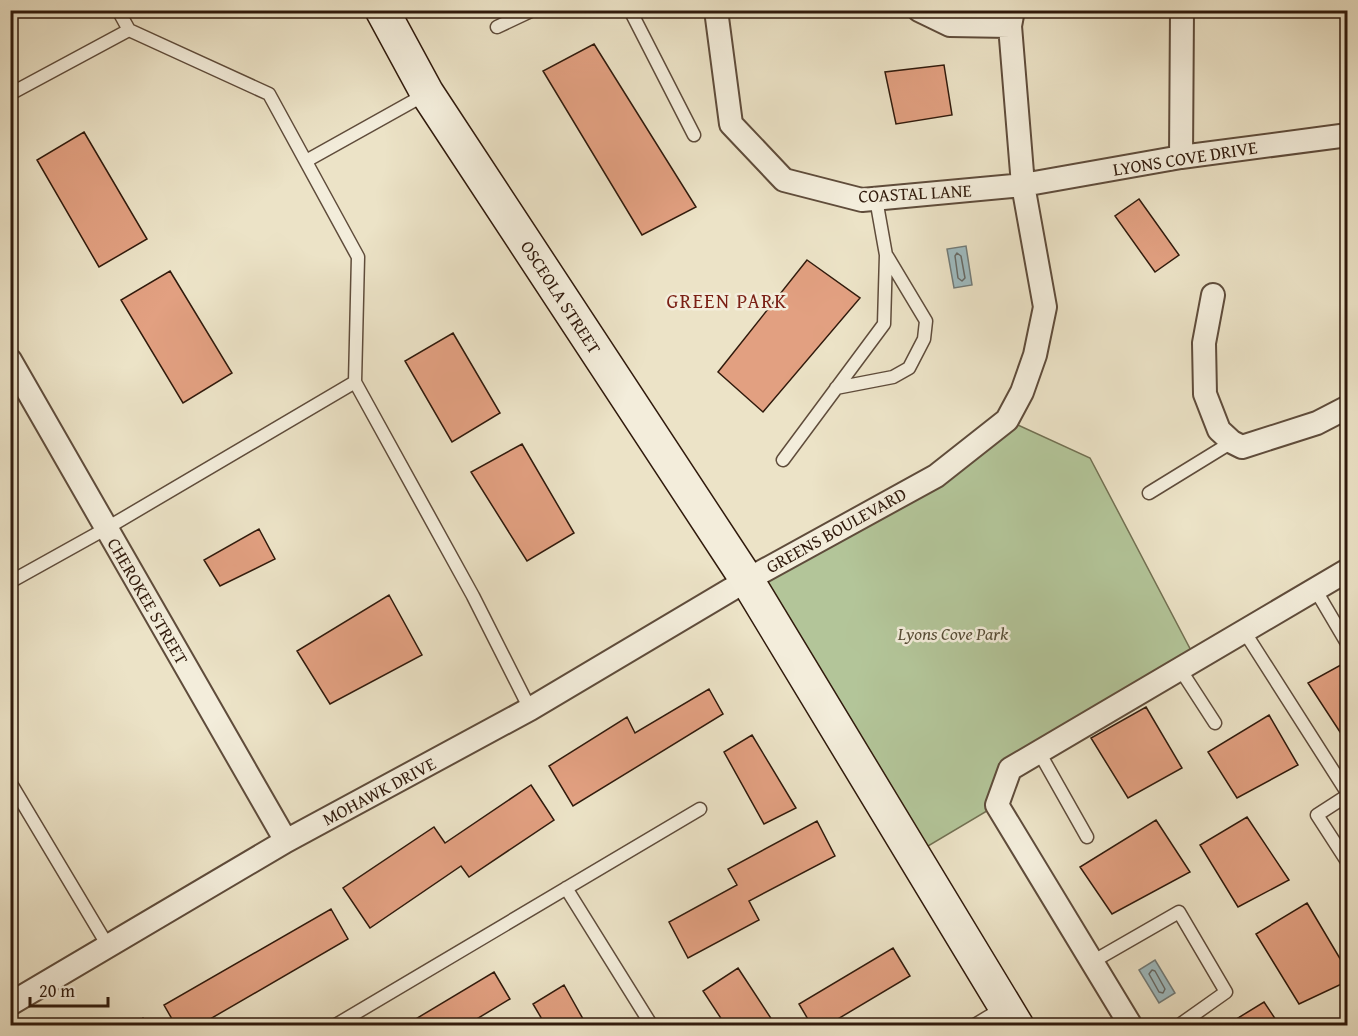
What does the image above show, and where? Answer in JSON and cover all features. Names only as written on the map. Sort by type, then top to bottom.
[{"type":"street","name":"OSCEOLA STREET","points":[[382,10],[427,93],[747,580]]},
{"type":"street","name":"COASTAL LANE","points":[[716,10],[731,124],[784,180],[862,200],[1023,185]]},
{"type":"street","points":[[920,10],[950,25],[1011,18]]},
{"type":"street","points":[[1181,157],[1182,10]]},
{"type":"street","name":"GREENS BOULEVARD","points":[[1011,18],[1023,185],[1045,308],[1035,355],[1022,392],[1007,420],[936,476],[747,580],[1011,1016]]},
{"type":"street","name":"LYONS COVE DRIVE","points":[[1023,185],[1181,157],[1347,135]]},
{"type":"street","points":[[1213,296],[1204,343],[1205,394],[1219,430],[1232,442],[1242,447],[1317,423],[1347,407]]},
{"type":"street","name":"CHEROKEE STREET","points":[[10,360],[286,841]]},
{"type":"street","points":[[1131,1026],[997,805],[1010,769],[1347,570]]},
{"type":"street","name":"MOHAWK DRIVE","points":[[10,1004],[286,841],[530,709],[747,580]]},
{"type":"lane","points":[[118,10],[129,30],[269,94],[358,257],[355,382],[473,596],[530,709]]},
{"type":"lane","points":[[497,27],[533,10]]},
{"type":"lane","points":[[630,10],[694,135]]},
{"type":"lane","points":[[10,94],[129,30]]},
{"type":"lane","points":[[306,161],[427,93]]},
{"type":"lane","points":[[783,460],[884,324],[886,255],[876,199]]},
{"type":"lane","points":[[836,388],[893,377],[909,368],[924,339],[926,321],[886,255]]},
{"type":"lane","points":[[10,582],[107,528],[355,382]]},
{"type":"lane","points":[[1149,493],[1232,442]]},
{"type":"lane","points":[[1315,590],[1347,645]]},
{"type":"lane","points":[[1244,631],[1347,795],[1317,815],[1347,863]]},
{"type":"lane","points":[[1180,669],[1215,723]]},
{"type":"lane","points":[[1039,753],[1087,837]]},
{"type":"lane","points":[[10,782],[108,946]]},
{"type":"lane","points":[[334,1026],[700,809]]},
{"type":"lane","points":[[566,888],[652,1026]]},
{"type":"lane","points":[[1092,962],[1179,912],[1226,992],[1178,1026]]},
{"type":"lane","points":[[973,1026],[1011,1016]]},
{"type":"green space","name":"Lyons Cove Park","points":[[1007,420],[1090,458],[1196,660],[1011,769],[997,805],[913,855],[747,580]]},
{"type":"water","points":[[966,246],[972,285],[954,288],[947,249]]},
{"type":"water","points":[[1155,960],[1175,993],[1159,1003],[1139,970]]},
{"type":"building","points":[[594,44],[696,207],[642,235],[543,71]]},
{"type":"building","points":[[944,65],[952,115],[896,124],[885,72]]},
{"type":"building","points":[[84,132],[147,239],[99,267],[37,160]]},
{"type":"building","points":[[1139,199],[1179,255],[1155,272],[1115,216]]},
{"type":"building","points":[[807,260],[860,298],[763,412],[718,372]]},
{"type":"building","points":[[170,271],[232,373],[183,403],[121,300]]},
{"type":"building","points":[[453,333],[500,413],[452,442],[405,361]]},
{"type":"building","points":[[522,444],[574,533],[527,561],[471,472]]},
{"type":"building","points":[[259,529],[275,559],[220,586],[204,560]]},
{"type":"building","points":[[389,595],[422,655],[330,704],[297,651]]},
{"type":"building","points":[[1348,661],[1348,728],[1340,732],[1308,683]]},
{"type":"building","points":[[709,689],[723,714],[573,806],[549,766],[627,717],[635,733]]},
{"type":"building","points":[[1146,707],[1182,768],[1128,798],[1091,738]]},
{"type":"building","points":[[1269,715],[1298,765],[1237,798],[1208,752]]},
{"type":"building","points":[[752,735],[796,808],[764,824],[724,752]]},
{"type":"building","points":[[531,785],[554,820],[469,877],[461,866],[370,928],[343,888],[434,827],[445,843]]},
{"type":"building","points":[[1247,817],[1289,880],[1238,907],[1200,845]]},
{"type":"building","points":[[1156,820],[1190,872],[1112,914],[1080,867]]},
{"type":"building","points":[[817,821],[835,856],[749,901],[759,920],[688,958],[669,922],[737,885],[728,869]]},
{"type":"building","points":[[1307,903],[1348,972],[1348,981],[1299,1004],[1256,934]]},
{"type":"building","points":[[331,909],[348,939],[198,1026],[176,1026],[164,1005]]},
{"type":"building","points":[[893,948],[910,976],[826,1026],[812,1026],[799,1004]]},
{"type":"building","points":[[738,968],[776,1026],[726,1026],[703,991]]},
{"type":"building","points":[[494,972],[510,999],[465,1026],[410,1026],[409,1023]]},
{"type":"building","points":[[564,985],[587,1026],[546,1026],[533,1004]]},
{"type":"building","points":[[1264,1002],[1280,1026],[1225,1026]]},
{"type":"building","points":[[143,1018],[147,1026],[130,1026]]},
{"type":"district","name":"GREEN PARK","points":[[727,300]]}]
